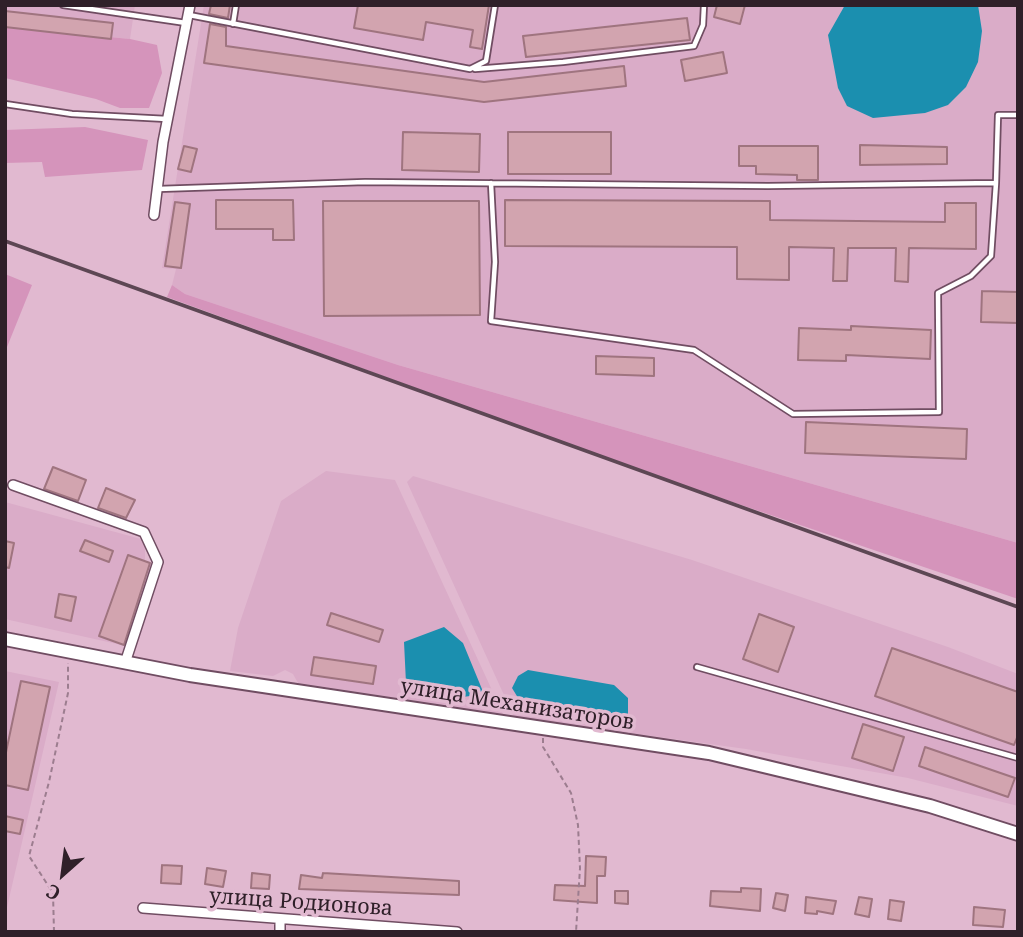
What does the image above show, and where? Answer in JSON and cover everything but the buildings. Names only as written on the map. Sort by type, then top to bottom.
[{"type":"street","points":[[153,215],[167,119],[188,15]]},
{"type":"street","points":[[13,485],[144,532],[158,562],[125,663]]},
{"type":"street","name":"улица Механизаторов","points":[[5,639],[125,663],[709,753],[930,806],[1018,834]]},
{"type":"street","name":"улица Родионова","points":[[143,908],[457,932]]},
{"type":"street","points":[[280,919],[280,932]]},
{"type":"lane","points":[[63,5],[188,15],[470,69],[563,62],[694,46],[703,25],[704,5]]},
{"type":"lane","points":[[233,24],[236,5]]},
{"type":"lane","points":[[470,69],[486,61],[495,5]]},
{"type":"lane","points":[[5,104],[72,114],[167,119]]},
{"type":"lane","points":[[491,183],[495,262],[491,321],[694,351],[793,414],[939,412],[938,293],[971,276],[991,256],[998,115],[1018,116]]},
{"type":"lane","points":[[157,189],[365,182],[768,186],[996,183]]},
{"type":"lane","points":[[697,667],[1018,758]]},
{"type":"path","points":[[54,932],[53,893],[29,856],[49,782],[68,692],[68,652]]},
{"type":"path","points":[[542,728],[543,747],[571,793],[578,825],[580,868],[576,932]]},
{"type":"shaded area","points":[[5,5],[135,5],[130,39],[5,27]]},
{"type":"shaded area","points":[[204,5],[1018,5],[1018,543],[398,365],[185,294],[172,285],[176,269],[162,268]]},
{"type":"shaded area","points":[[5,27],[130,39],[157,45],[162,73],[149,108],[120,108],[96,99],[5,78]]},
{"type":"shaded area","points":[[85,127],[148,140],[142,170],[45,177],[42,162],[5,163],[5,130]]},
{"type":"shaded area","points":[[5,274],[32,285],[5,352]]},
{"type":"shaded area","points":[[172,285],[185,294],[398,365],[1018,543],[1018,599],[653,475],[167,297]]},
{"type":"shaded area","points":[[326,471],[395,480],[503,714],[298,683],[293,674],[285,670],[273,676],[230,671],[238,628],[281,501]]},
{"type":"shaded area","points":[[413,476],[692,560],[948,647],[1018,674],[1018,806],[908,778],[746,749],[514,717],[407,482]]},
{"type":"shaded area","points":[[5,502],[141,539],[145,545],[145,561],[155,564],[126,646],[5,619]]},
{"type":"shaded area","points":[[5,671],[59,682],[5,916]]},
{"type":"water","points":[[845,5],[978,5],[982,31],[978,62],[966,87],[948,105],[925,113],[873,118],[847,106],[838,88],[828,35]]},
{"type":"water","points":[[444,627],[463,643],[484,694],[456,698],[425,693],[406,683],[404,642]]},
{"type":"water","points":[[528,670],[614,685],[628,698],[628,718],[624,722],[523,706],[512,688],[518,676]]},
{"type":"railway","points":[[5,241],[1018,607]]}]
